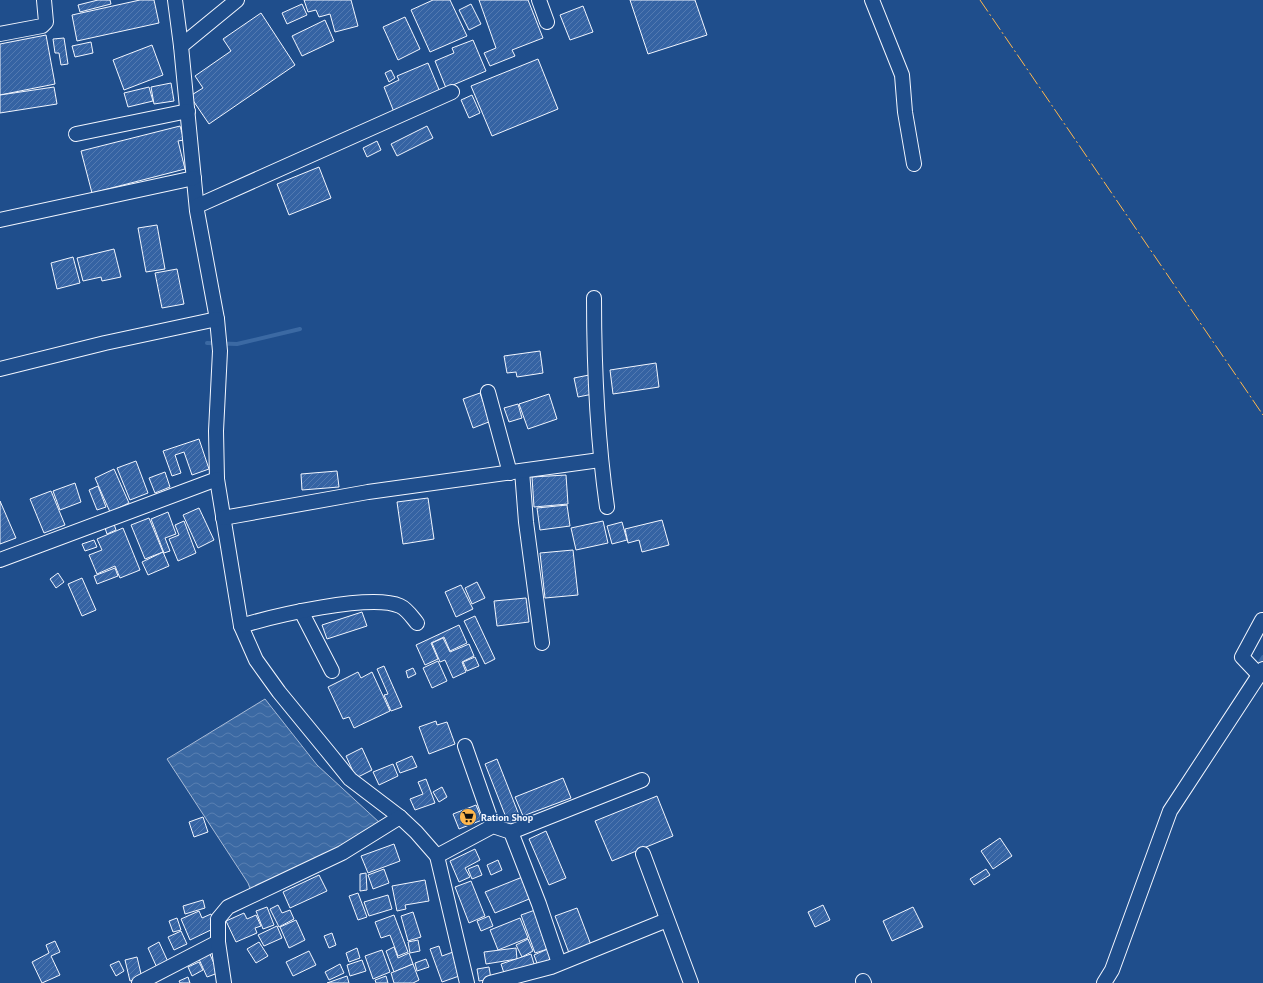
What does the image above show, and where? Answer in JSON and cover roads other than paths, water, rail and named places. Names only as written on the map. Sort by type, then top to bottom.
[{"type":"street","points":[[0,34],[42,26],[46,22],[44,0]]},
{"type":"street","points":[[175,0],[197,206],[219,336],[220,351],[216,431],[217,479],[241,626],[256,660],[278,692],[350,779],[400,817],[416,832],[437,856],[467,983]]},
{"type":"street","points":[[181,46],[237,0]]},
{"type":"street","points":[[539,0],[547,22]]},
{"type":"street","points":[[872,0],[902,75],[905,112],[914,164]]},
{"type":"street","points":[[197,206],[452,92]]},
{"type":"street","points":[[76,134],[188,111]]},
{"type":"street","points":[[0,220],[194,178]]},
{"type":"street","points":[[594,298],[594,362],[600,460],[606,507]]},
{"type":"street","points":[[0,369],[105,343],[217,319]]},
{"type":"street","points":[[488,392],[515,472],[526,522],[542,643]]},
{"type":"street","points":[[223,518],[368,492],[600,460]]},
{"type":"street","points":[[0,560],[217,479]]},
{"type":"street","points":[[241,626],[301,611],[367,602],[402,606],[417,623]]},
{"type":"street","points":[[301,611],[332,671]]},
{"type":"street","points":[[1104,983],[1114,967],[1170,811],[1260,673],[1242,656],[1262,620]]},
{"type":"street","points":[[466,746],[493,826]]},
{"type":"street","points":[[437,856],[493,826],[510,832],[642,780]]},
{"type":"street","points":[[224,983],[218,942],[218,919],[228,908],[342,853],[400,817]]},
{"type":"street","points":[[510,832],[540,904],[559,963]]},
{"type":"street","points":[[643,854],[691,983]]},
{"type":"street","points":[[490,983],[559,963],[667,920]]},
{"type":"street","points":[[139,983],[218,942]]},
{"type":"water","points":[[265,699],[317,765],[380,823],[298,870],[251,891],[248,883],[167,759]]},
{"type":"waterway","points":[[207,343],[237,344],[300,329]]},
{"type":"waterway","points":[[1257,667],[1263,657]]},
{"type":"place","name":"Ration Shop","points":[[468,817]]}]
